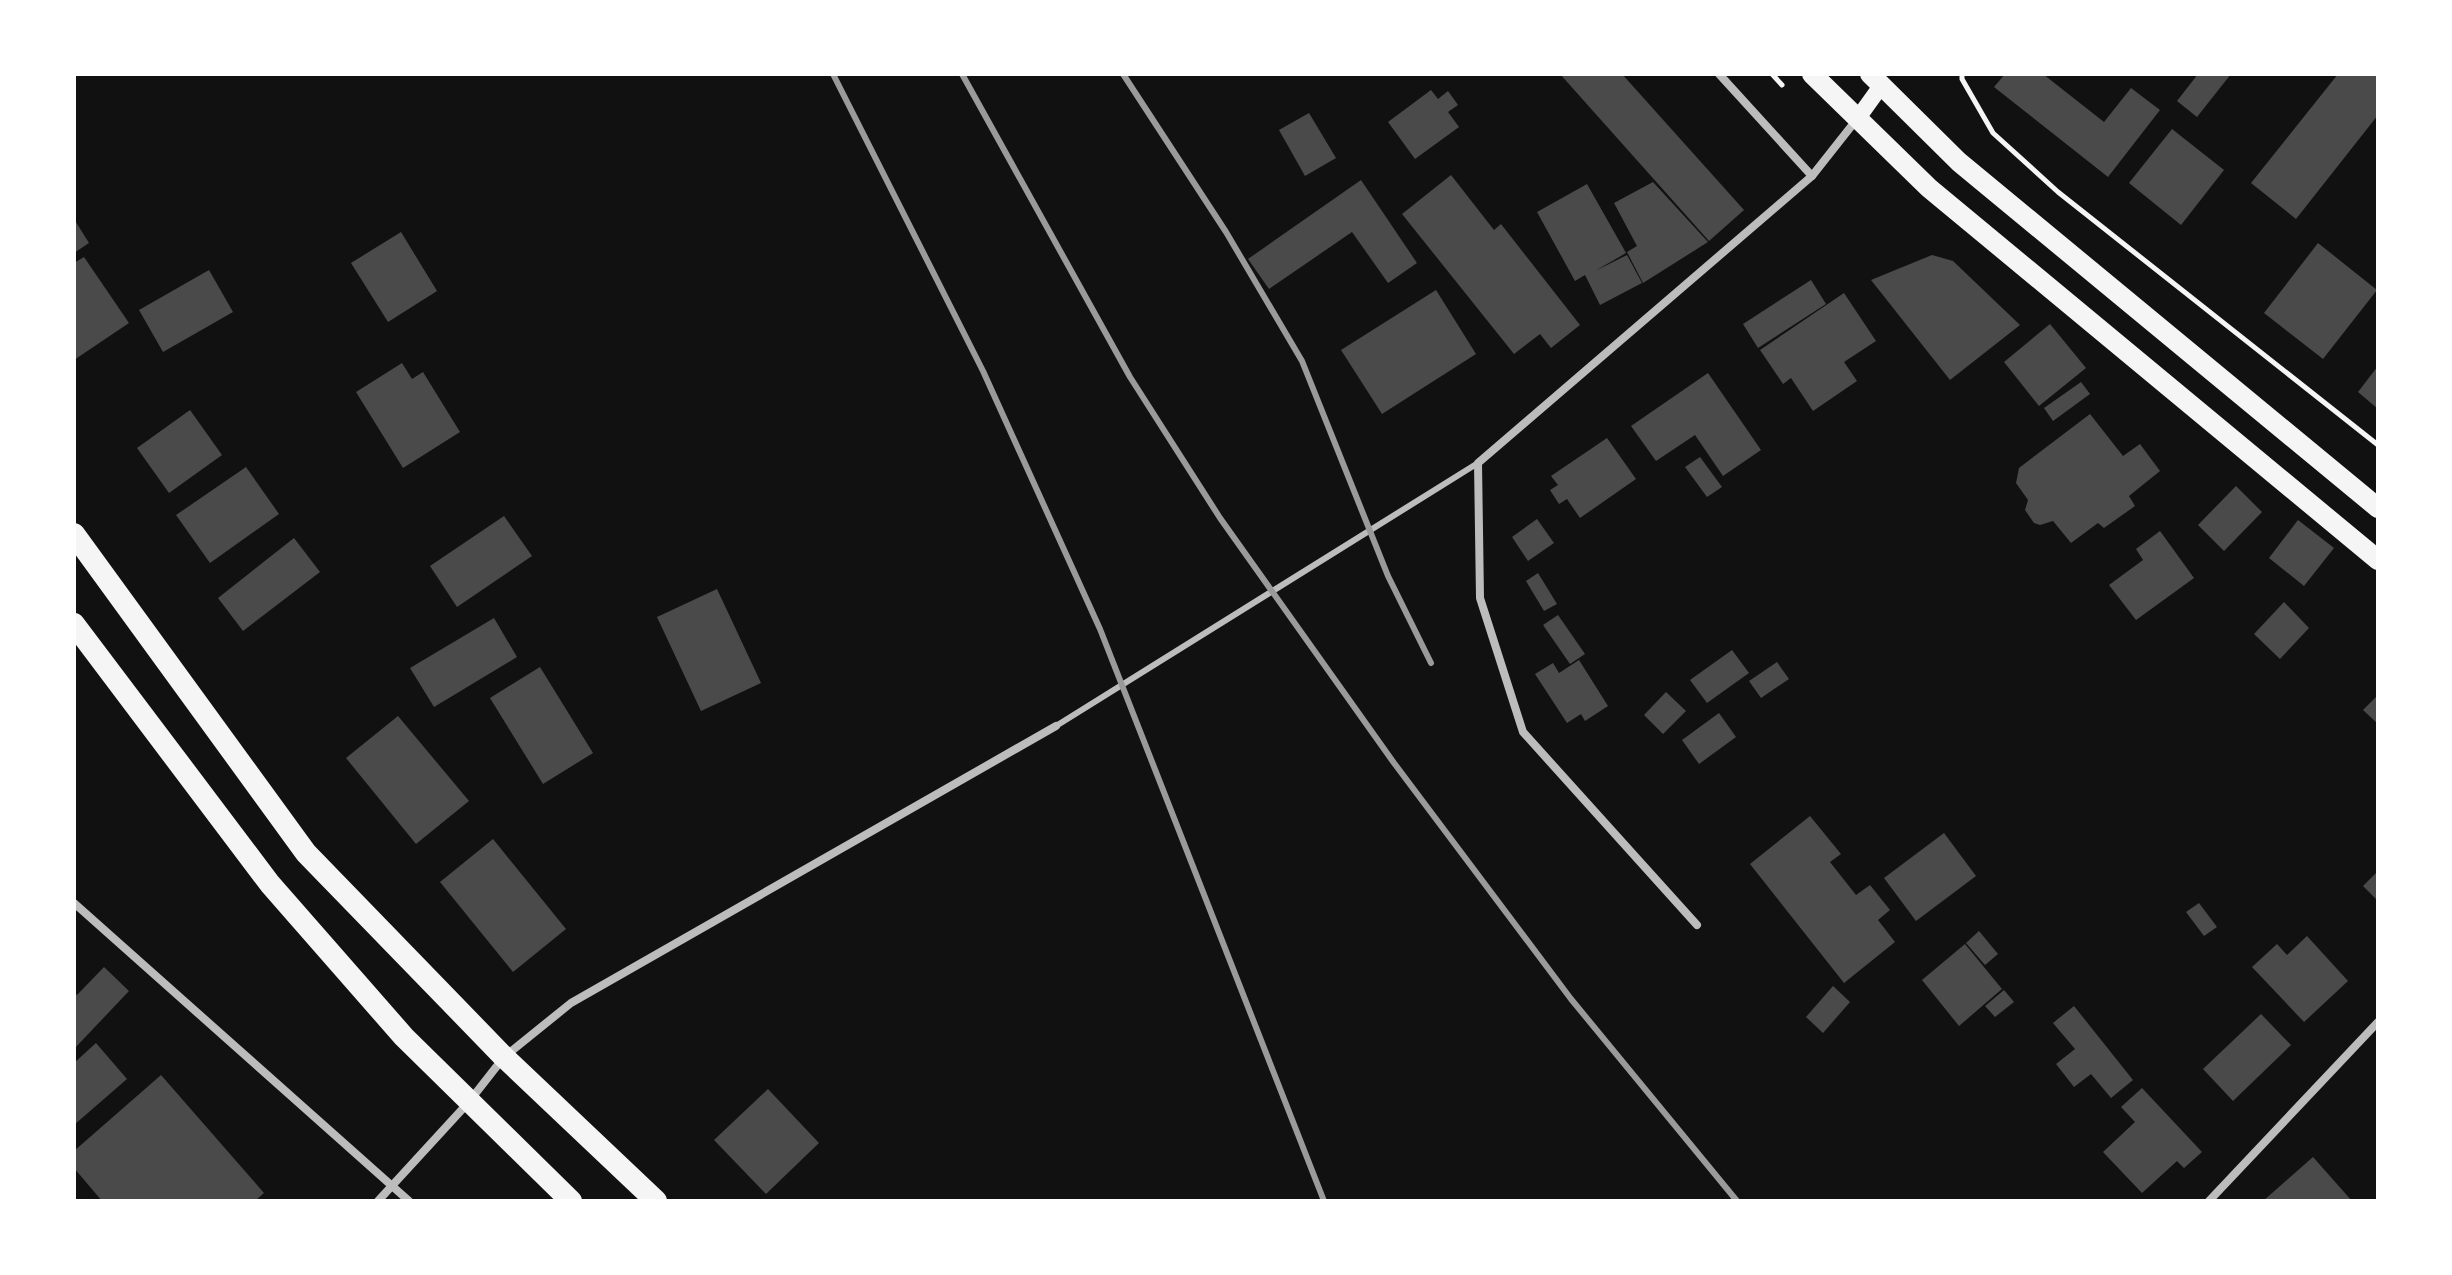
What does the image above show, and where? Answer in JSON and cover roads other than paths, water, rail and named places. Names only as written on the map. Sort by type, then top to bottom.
[{"type":"highway","points":[[74,534],[306,853],[504,1057],[656,1201]]},
{"type":"highway","points":[[74,624],[270,884],[404,1037],[571,1201]]},
{"type":"main road","points":[[1812,74],[1929,188],[2378,560]]},
{"type":"main road","points":[[1858,118],[1880,78],[1959,162],[2378,508]]},
{"type":"street","points":[[1719,74],[1812,176]]},
{"type":"street","points":[[1697,925],[1523,732],[1480,598],[1478,463],[1812,176],[1858,118]]},
{"type":"street","points":[[378,1201],[468,1103],[504,1057],[571,1003],[1056,726]]},
{"type":"street","points":[[74,903],[409,1201]]},
{"type":"street","points":[[2209,1201],[2378,1022]]},
{"type":"lane","points":[[1056,726],[1478,463]]},
{"type":"railway","points":[[833,74],[983,371],[1100,629],[1324,1201]]},
{"type":"railway","points":[[962,74],[1130,377],[1220,518],[1394,763],[1571,999],[1737,1201]]},
{"type":"railway","points":[[1123,74],[1226,232],[1302,361],[1388,576],[1431,663]]}]
